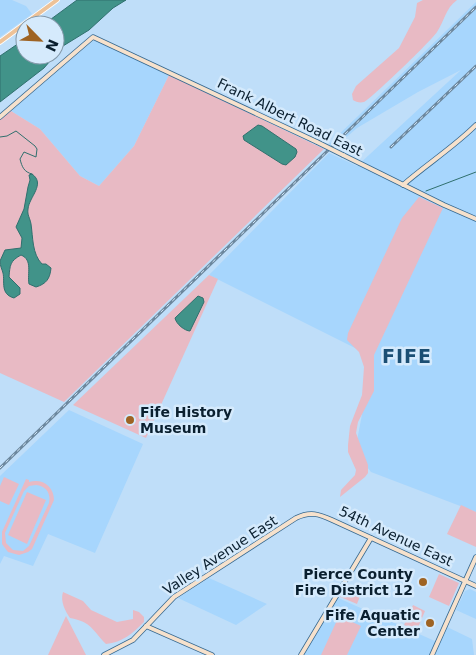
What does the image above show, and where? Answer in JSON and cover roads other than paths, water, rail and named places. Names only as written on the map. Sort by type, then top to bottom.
[{"type":"main road","points":[[0,42],[57,0]]},
{"type":"street","name":"Frank Albert Road East","points":[[0,117],[93,37],[476,219]]},
{"type":"street","points":[[404,185],[419,170],[460,140],[476,124]]},
{"type":"street","name":"54th Avenue East","points":[[305,514],[314,513],[322,515],[476,586]]},
{"type":"street","name":"Valley Avenue East","points":[[104,655],[132,640],[174,597],[305,514]]},
{"type":"street","points":[[302,655],[371,538]]},
{"type":"street","points":[[432,655],[476,557]]},
{"type":"street","points":[[146,626],[212,655]]},
{"type":"waterway","points":[[0,137],[7,136],[16,131],[35,146],[37,149],[36,157],[24,152],[20,159],[24,169],[32,174]]},
{"type":"waterway","points":[[426,191],[476,172]]},
{"type":"railway","points":[[0,468],[476,7]]},
{"type":"railway","points":[[391,147],[476,66]]},
{"type":"place","name":"Fife History Museum","points":[[130,420]]},
{"type":"place","name":"Pierce County Fire District 12","points":[[423,582]]},
{"type":"place","name":"Fife Aquatic Center","points":[[430,623]]},
{"type":"district","name":"FIFE","points":[[407,356]]}]
